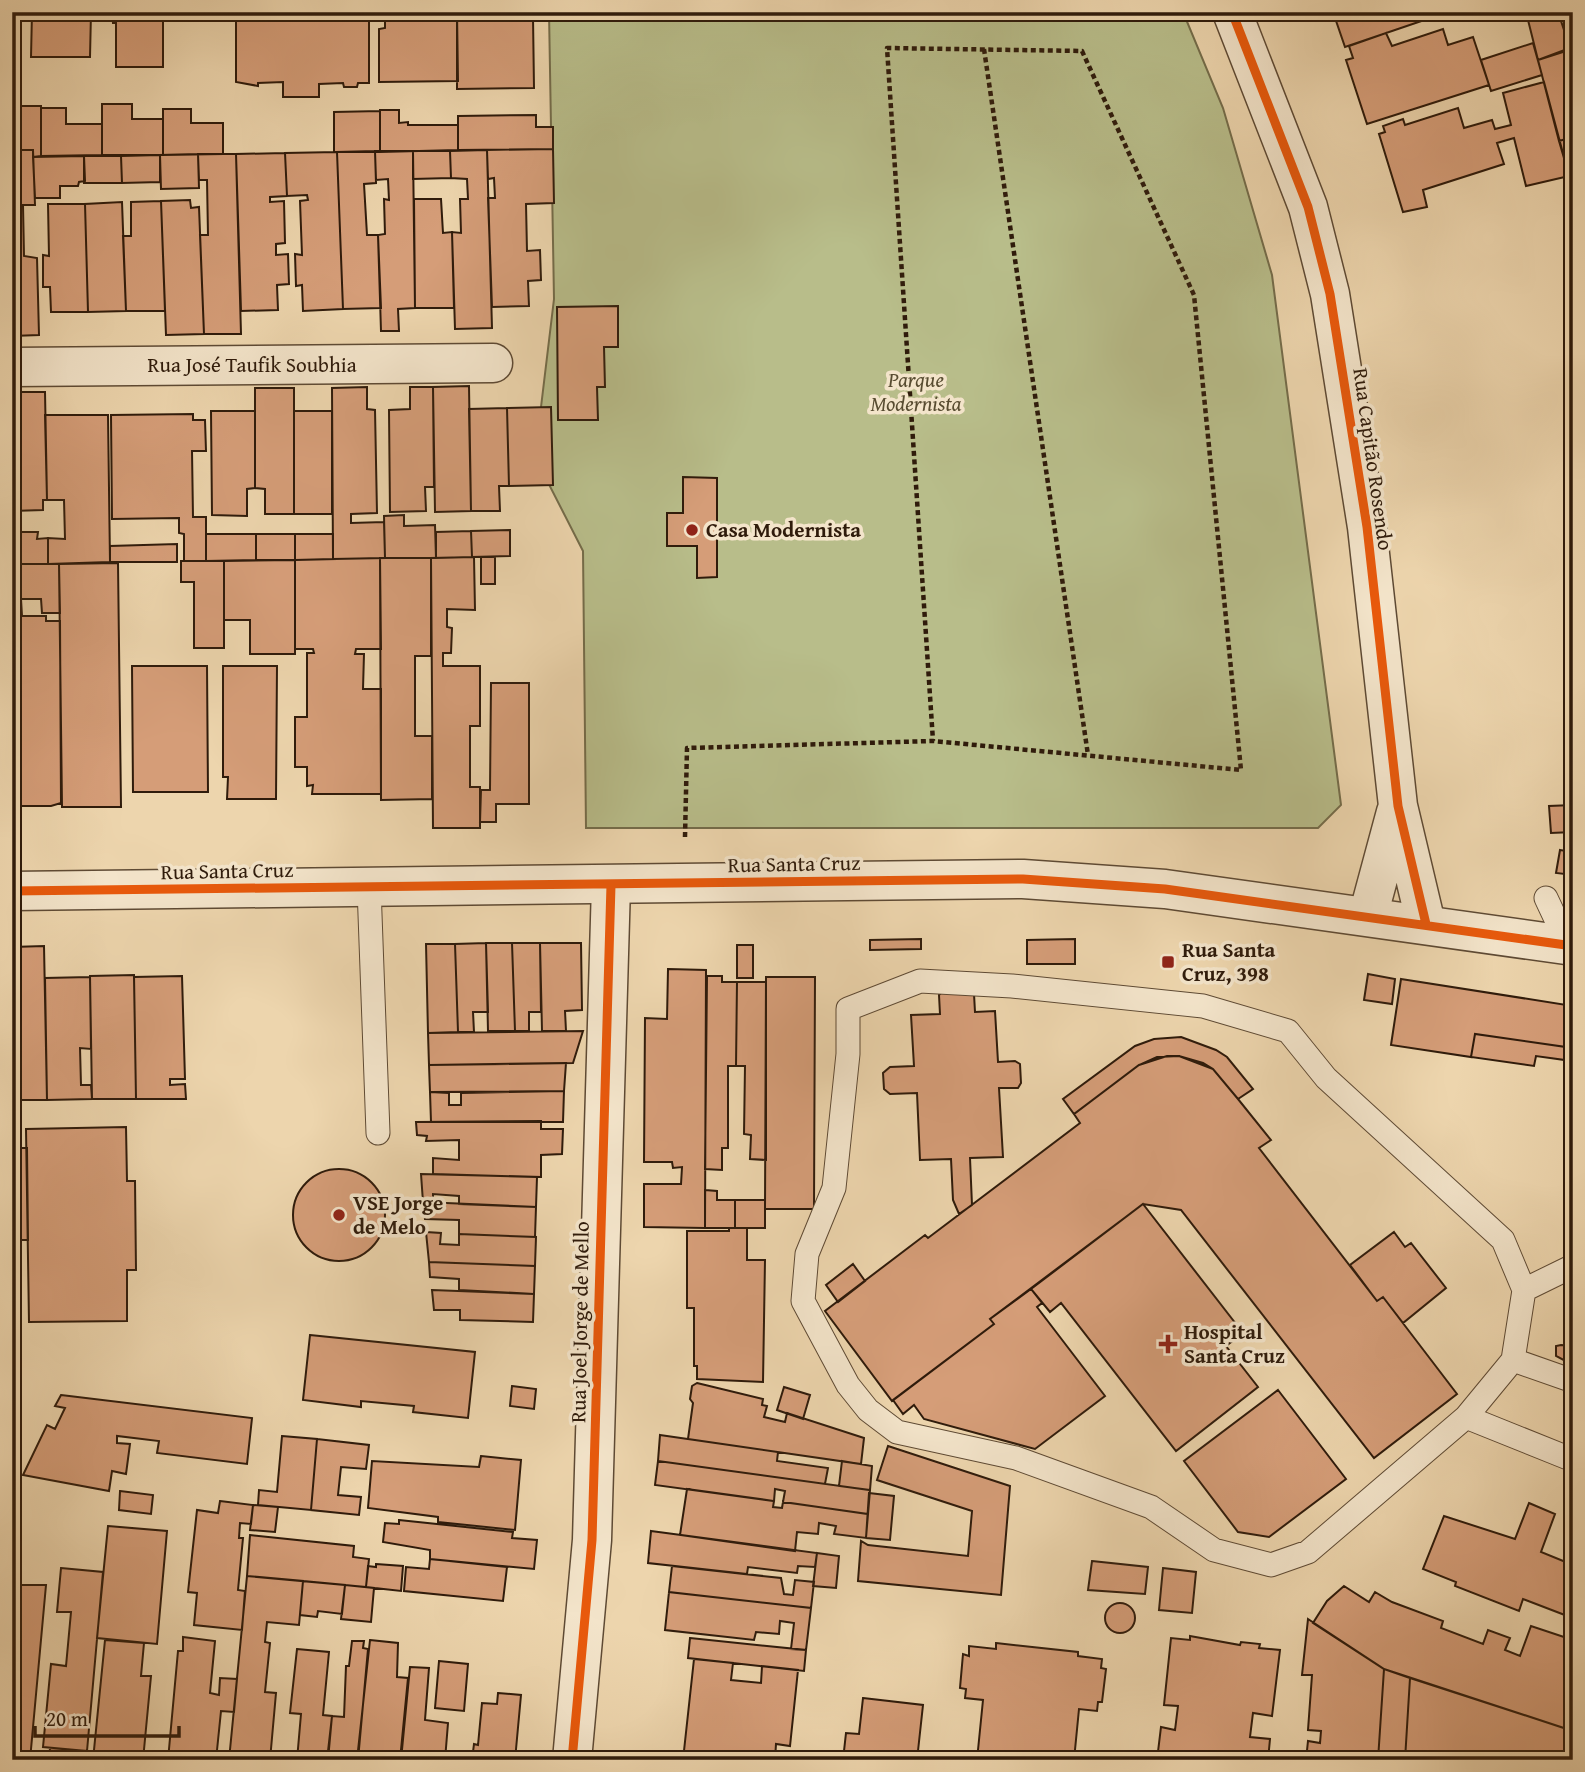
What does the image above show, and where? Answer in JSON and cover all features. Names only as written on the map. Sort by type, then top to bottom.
[{"type":"street","name":"Rua Capitão Rosendo","points":[[1232,12],[1308,207],[1330,294],[1367,527],[1398,806],[1426,924]]},
{"type":"street","name":"Rua José Taufik Soubhia","points":[[12,367],[493,363]]},
{"type":"street","name":"Rua Capitão Rosendo","points":[[1368,916],[1398,806]]},
{"type":"street","name":"Rua Santa Cruz","points":[[12,891],[1023,880],[1165,889],[1570,946]]},
{"type":"street","name":"Rua Joel Jorge de Mello","points":[[572,1760],[592,1540],[611,885]]},
{"type":"lane","points":[[369,887],[378,1133]]},
{"type":"lane","points":[[1546,898],[1570,946]]},
{"type":"lane","points":[[920,981],[1012,986],[1203,1006],[1288,1031],[1326,1078],[1503,1240],[1524,1290],[1513,1360],[1466,1417],[1308,1552],[1271,1565],[1214,1550],[1151,1507],[1028,1462],[897,1432],[868,1410],[848,1385],[803,1301],[807,1254],[834,1188],[848,1054],[848,1009],[920,981]]},
{"type":"lane","points":[[1524,1290],[1573,1266]]},
{"type":"lane","points":[[1513,1360],[1573,1381]]},
{"type":"lane","points":[[1466,1417],[1573,1460]]},
{"type":"path","points":[[685,837],[687,748],[933,741],[1241,770],[1194,295],[1082,51],[887,48],[933,741]]},
{"type":"path","points":[[984,50],[1088,755]]},
{"type":"green space","name":"Parque Modernista","points":[[549,12],[1183,12],[1223,108],[1272,275],[1341,805],[1318,828],[586,828],[583,551],[535,457],[554,299]]},
{"type":"building","points":[[12,12],[19,12],[19,50],[12,49]]},
{"type":"building","points":[[32,12],[91,12],[90,57],[31,57]]},
{"type":"building","points":[[112,12],[163,12],[163,67],[116,67],[116,23],[113,23]]},
{"type":"building","points":[[236,12],[369,12],[369,83],[358,83],[357,87],[344,87],[343,83],[319,84],[319,97],[283,97],[283,82],[258,83],[258,86],[236,82]]},
{"type":"building","points":[[385,12],[457,12],[458,81],[379,82],[379,29],[385,28]]},
{"type":"building","points":[[457,12],[527,12],[527,18],[533,17],[534,88],[457,89]]},
{"type":"building","points":[[1333,12],[1448,12],[1345,47]]},
{"type":"building","points":[[1526,12],[1558,12],[1570,48],[1538,60]]},
{"type":"building","points":[[1443,29],[1448,45],[1473,37],[1489,85],[1367,124],[1346,60],[1353,58],[1349,46],[1386,33],[1392,46]]},
{"type":"building","points":[[1533,43],[1542,75],[1491,91],[1481,60]]},
{"type":"building","points":[[1566,51],[1573,76],[1573,137],[1559,141],[1538,60]]},
{"type":"building","points":[[1544,82],[1569,176],[1526,186],[1514,138],[1497,143],[1504,164],[1423,190],[1427,207],[1403,212],[1379,134],[1385,132],[1383,126],[1403,119],[1405,125],[1458,108],[1464,128],[1492,120],[1495,129],[1511,125],[1503,93]]},
{"type":"building","points":[[102,104],[132,104],[132,119],[163,119],[163,155],[102,155]]},
{"type":"building","points":[[12,106],[41,106],[41,156],[33,157],[33,150],[12,150]]},
{"type":"building","points":[[41,108],[66,108],[66,124],[102,124],[102,155],[41,156]]},
{"type":"building","points":[[163,109],[191,109],[191,123],[223,123],[223,154],[163,155]]},
{"type":"building","points":[[380,110],[399,110],[399,123],[408,122],[408,125],[458,125],[458,150],[380,152]]},
{"type":"building","points":[[380,111],[380,152],[334,152],[334,112]]},
{"type":"building","points":[[536,115],[536,127],[553,127],[553,149],[458,150],[458,116]]},
{"type":"building","points":[[1573,137],[1573,189],[1559,141]]},
{"type":"building","points":[[553,149],[554,203],[526,204],[527,251],[540,250],[541,280],[528,281],[529,306],[492,307],[488,198],[495,198],[494,178],[488,179],[487,150]]},
{"type":"building","points":[[12,150],[33,150],[35,205],[23,205],[24,256],[37,258],[39,335],[12,336]]},
{"type":"building","points":[[487,150],[492,328],[455,329],[452,232],[461,233],[460,199],[468,199],[467,179],[451,178],[450,151]]},
{"type":"building","points":[[375,151],[376,183],[364,184],[367,235],[378,235],[381,308],[343,309],[337,152]]},
{"type":"building","points":[[375,151],[413,151],[415,308],[398,309],[399,331],[381,331],[378,235],[385,234],[384,199],[389,200],[388,179],[376,180]]},
{"type":"building","points":[[413,151],[450,151],[451,178],[413,179]]},
{"type":"building","points":[[337,152],[343,309],[303,311],[302,285],[296,286],[295,254],[302,255],[300,201],[308,200],[307,195],[287,196],[285,153]]},
{"type":"building","points":[[285,153],[287,196],[270,197],[270,202],[284,201],[285,243],[276,244],[276,255],[288,254],[289,284],[277,285],[278,310],[241,311],[236,154]]},
{"type":"building","points":[[198,154],[236,154],[241,334],[204,334],[200,235],[208,235],[207,180],[199,180]]},
{"type":"building","points":[[198,154],[199,188],[161,189],[160,155]]},
{"type":"building","points":[[160,155],[160,182],[122,183],[121,156]]},
{"type":"building","points":[[84,156],[85,181],[79,182],[78,186],[60,186],[60,198],[35,198],[33,157]]},
{"type":"building","points":[[84,156],[121,156],[122,183],[84,183]]},
{"type":"building","points":[[414,199],[441,199],[443,233],[452,232],[454,308],[415,308]]},
{"type":"building","points":[[190,200],[191,208],[199,207],[204,334],[166,335],[161,201]]},
{"type":"building","points":[[161,201],[165,311],[126,311],[123,236],[131,236],[131,202]]},
{"type":"building","points":[[122,202],[126,311],[88,312],[85,204]]},
{"type":"building","points":[[48,204],[85,204],[88,312],[51,312],[50,287],[43,287],[43,255],[49,256]]},
{"type":"building","points":[[618,306],[618,347],[604,347],[605,387],[597,387],[598,420],[558,420],[557,307]]},
{"type":"building","points":[[469,386],[471,511],[435,512],[433,387]]},
{"type":"building","points":[[367,387],[367,409],[375,410],[377,513],[351,514],[351,523],[384,522],[385,558],[333,559],[332,388]]},
{"type":"building","points":[[410,387],[433,387],[434,487],[425,487],[426,511],[390,512],[389,410],[410,409]]},
{"type":"building","points":[[255,388],[294,388],[294,514],[265,514],[265,489],[255,488]]},
{"type":"building","points":[[12,392],[45,392],[47,500],[43,500],[43,510],[12,511]]},
{"type":"building","points":[[551,407],[553,485],[509,486],[507,408]]},
{"type":"building","points":[[507,408],[509,486],[499,486],[500,511],[471,511],[469,409]]},
{"type":"building","points":[[211,411],[255,411],[255,488],[247,489],[247,516],[212,515]]},
{"type":"building","points":[[294,411],[332,411],[332,514],[294,514]]},
{"type":"building","points":[[193,414],[193,420],[205,420],[206,451],[192,451],[193,517],[206,517],[206,561],[184,561],[184,534],[179,533],[179,518],[112,519],[111,415]]},
{"type":"building","points":[[45,415],[108,415],[110,562],[48,564],[48,538],[65,539],[64,500],[47,500]]},
{"type":"building","name":"Casa Modernista","points":[[683,477],[717,478],[717,577],[697,578],[697,546],[667,546],[667,513],[683,513]]},
{"type":"building","points":[[404,515],[404,526],[435,525],[436,558],[385,558],[384,516]]},
{"type":"building","points":[[510,530],[510,556],[472,557],[471,531]]},
{"type":"building","points":[[471,531],[472,557],[436,558],[436,532]]},
{"type":"building","points":[[12,532],[38,532],[37,539],[48,538],[48,564],[12,564]]},
{"type":"building","points":[[206,534],[256,534],[256,560],[206,561]]},
{"type":"building","points":[[256,534],[295,534],[295,560],[256,560]]},
{"type":"building","points":[[295,534],[333,534],[333,559],[295,560]]},
{"type":"building","points":[[177,544],[177,562],[110,562],[110,546]]},
{"type":"building","points":[[474,557],[475,610],[447,609],[447,627],[452,628],[451,653],[443,653],[443,666],[480,666],[480,726],[470,726],[470,787],[480,787],[480,828],[433,828],[431,558]]},
{"type":"building","points":[[481,557],[495,557],[495,584],[481,584]]},
{"type":"building","points":[[380,558],[431,558],[431,656],[415,656],[415,736],[432,736],[432,799],[381,800]]},
{"type":"building","points":[[380,558],[381,649],[356,649],[355,654],[364,654],[363,689],[381,689],[381,794],[312,794],[313,785],[307,786],[307,767],[295,767],[295,717],[307,717],[307,653],[314,653],[313,649],[295,649],[295,560]]},
{"type":"building","points":[[295,560],[295,654],[250,654],[250,620],[224,620],[224,561]]},
{"type":"building","points":[[181,561],[224,561],[224,648],[194,648],[194,582],[181,582]]},
{"type":"building","points":[[118,563],[121,807],[62,807],[59,564]]},
{"type":"building","points":[[12,564],[59,564],[60,613],[42,613],[41,599],[21,599],[22,616],[46,616],[46,621],[60,621],[61,803],[51,806],[12,806]]},
{"type":"building","points":[[132,666],[207,666],[208,792],[133,792]]},
{"type":"building","points":[[223,666],[277,666],[276,799],[227,799],[228,777],[223,777]]},
{"type":"building","points":[[491,683],[529,683],[529,804],[496,804],[496,822],[480,822],[481,790],[490,790]]},
{"type":"building","points":[[1573,805],[1573,832],[1551,833],[1549,806]]},
{"type":"building","points":[[1560,850],[1573,852],[1573,875],[1556,873]]},
{"type":"building","points":[[921,939],[921,949],[870,950],[870,940]]},
{"type":"building","points":[[1075,939],[1075,964],[1027,964],[1027,940]]},
{"type":"building","points":[[486,943],[512,943],[515,1031],[488,1031]]},
{"type":"building","points":[[486,943],[488,1012],[473,1012],[474,1032],[458,1032],[455,944]]},
{"type":"building","points":[[512,943],[540,943],[541,1012],[529,1012],[529,1031],[515,1031]]},
{"type":"building","points":[[540,943],[581,943],[582,1010],[565,1011],[566,1031],[542,1031]]},
{"type":"building","points":[[426,944],[455,944],[458,1032],[428,1033]]},
{"type":"building","points":[[737,945],[753,945],[753,978],[737,978]]},
{"type":"building","points":[[44,946],[47,1100],[12,1100],[12,947]]},
{"type":"building","points":[[668,969],[706,970],[705,1228],[644,1227],[644,1184],[681,1184],[682,1167],[673,1168],[672,1162],[644,1162],[645,1018],[667,1019]]},
{"type":"building","points":[[1368,974],[1395,979],[1392,1004],[1364,1000]]},
{"type":"building","points":[[134,975],[136,1099],[92,1099],[90,976]]},
{"type":"building","points":[[182,976],[185,1079],[170,1079],[170,1085],[185,1084],[186,1099],[136,1099],[134,977]]},
{"type":"building","points":[[707,976],[722,976],[722,982],[737,982],[736,1066],[728,1066],[728,1148],[722,1148],[722,1170],[705,1169]]},
{"type":"building","points":[[90,977],[91,1049],[80,1048],[81,1085],[91,1085],[92,1099],[47,1100],[45,978]]},
{"type":"building","points":[[766,977],[815,977],[814,1209],[765,1209]]},
{"type":"building","points":[[1401,979],[1573,1006],[1573,1048],[1475,1034],[1471,1057],[1391,1045]]},
{"type":"building","points":[[737,982],[766,982],[766,1160],[750,1159],[751,1135],[744,1134],[745,1066],[736,1066]]},
{"type":"building","points":[[942,992],[974,994],[975,1012],[995,1011],[998,1062],[1015,1061],[1020,1064],[1021,1083],[1018,1088],[999,1088],[1003,1157],[970,1158],[972,1205],[959,1214],[953,1200],[951,1159],[920,1160],[917,1093],[890,1094],[884,1089],[883,1073],[890,1067],[914,1066],[911,1015],[940,1014],[939,995]]},
{"type":"building","points":[[583,1031],[573,1063],[429,1065],[428,1033]]},
{"type":"building","points":[[1475,1034],[1567,1047],[1565,1060],[1536,1056],[1534,1066],[1471,1057]]},
{"type":"building","points":[[1181,1037],[1227,1057],[1253,1089],[1238,1099],[1213,1069],[1179,1056],[1167,1056],[1139,1065],[1074,1114],[1063,1099],[1135,1046],[1154,1039]]},
{"type":"building","points":[[1179,1056],[1213,1069],[1238,1099],[1271,1140],[1259,1148],[1377,1301],[1383,1297],[1457,1394],[1374,1458],[1181,1210],[1143,1204],[990,1319],[994,1324],[892,1401],[825,1311],[925,1235],[928,1238],[1080,1123],[1074,1114],[1139,1065],[1157,1057]]},
{"type":"building","points":[[566,1063],[564,1091],[430,1092],[429,1065]]},
{"type":"building","points":[[564,1091],[563,1122],[431,1122],[430,1092],[449,1093],[449,1105],[461,1105],[461,1093]]},
{"type":"building","points":[[541,1121],[541,1129],[563,1129],[562,1154],[541,1155],[541,1177],[433,1174],[433,1158],[459,1160],[459,1140],[426,1141],[427,1136],[417,1135],[416,1122]]},
{"type":"building","points":[[126,1127],[127,1181],[135,1181],[136,1270],[127,1270],[127,1321],[29,1322],[26,1129]]},
{"type":"building","points":[[12,1148],[27,1148],[28,1240],[12,1240]]},
{"type":"building","name":"VSE Jorge de Melo","points":[[339,1169],[357,1172],[372,1182],[382,1197],[385,1215],[382,1233],[372,1248],[357,1258],[339,1261],[321,1258],[306,1248],[296,1233],[293,1215],[296,1197],[306,1182],[321,1172]]},
{"type":"building","points":[[421,1174],[537,1177],[536,1207],[459,1204],[459,1196],[433,1194],[433,1203],[423,1202]]},
{"type":"building","points":[[705,1190],[717,1191],[717,1200],[735,1200],[735,1228],[705,1228]]},
{"type":"building","points":[[735,1200],[765,1200],[765,1228],[735,1228]]},
{"type":"building","points":[[423,1202],[536,1207],[535,1237],[459,1234],[459,1220],[425,1219]]},
{"type":"building","points":[[1143,1204],[1243,1333],[1226,1346],[1258,1387],[1176,1451],[1061,1303],[1050,1312],[1031,1289]]},
{"type":"building","points":[[729,1228],[747,1228],[747,1260],[765,1260],[763,1382],[697,1379],[697,1366],[694,1366],[694,1308],[687,1308],[687,1231],[729,1231]]},
{"type":"building","points":[[426,1232],[441,1233],[440,1244],[459,1245],[459,1234],[536,1237],[535,1266],[429,1262]]},
{"type":"building","points":[[1394,1232],[1405,1247],[1411,1243],[1446,1288],[1403,1323],[1383,1297],[1377,1301],[1350,1265]]},
{"type":"building","points":[[429,1262],[535,1266],[534,1294],[459,1290],[459,1279],[430,1277]]},
{"type":"building","points":[[853,1264],[865,1281],[838,1302],[826,1285]]},
{"type":"building","points":[[1031,1289],[1042,1303],[1037,1307],[1105,1396],[1035,1449],[924,1419],[914,1405],[903,1414],[893,1400],[994,1324],[990,1319]]},
{"type":"building","points":[[432,1290],[534,1294],[533,1322],[460,1320],[460,1310],[434,1310]]},
{"type":"building","points":[[310,1335],[475,1352],[468,1418],[413,1412],[414,1406],[361,1401],[361,1407],[303,1400]]},
{"type":"building","points":[[1556,1346],[1573,1346],[1573,1365],[1556,1356]]},
{"type":"building","points":[[697,1383],[763,1399],[762,1405],[767,1406],[764,1417],[785,1422],[787,1413],[864,1438],[861,1464],[688,1439],[693,1403],[690,1399],[692,1386]]},
{"type":"building","points":[[512,1386],[536,1389],[534,1409],[510,1406]]},
{"type":"building","points":[[784,1387],[810,1395],[803,1419],[777,1410]]},
{"type":"building","points":[[1278,1390],[1346,1479],[1269,1537],[1238,1532],[1184,1461]]},
{"type":"building","points":[[61,1395],[252,1418],[247,1464],[157,1453],[159,1441],[117,1436],[117,1443],[130,1444],[126,1474],[112,1471],[109,1491],[23,1475],[47,1425],[55,1429],[65,1408],[55,1406]]},
{"type":"building","points":[[660,1435],[778,1452],[777,1461],[828,1468],[825,1484],[658,1461]]},
{"type":"building","points":[[282,1436],[317,1439],[311,1510],[258,1505],[259,1490],[277,1492]]},
{"type":"building","points":[[317,1439],[369,1445],[366,1469],[341,1467],[338,1495],[361,1497],[359,1515],[311,1510]]},
{"type":"building","points":[[888,1446],[1010,1486],[1001,1595],[858,1581],[861,1541],[868,1545],[968,1556],[972,1511],[877,1480]]},
{"type":"building","points":[[481,1456],[521,1460],[515,1530],[438,1522],[438,1517],[368,1508],[372,1461],[479,1467]]},
{"type":"building","points":[[658,1461],[870,1490],[868,1514],[783,1502],[785,1491],[775,1489],[774,1501],[655,1485]]},
{"type":"building","points":[[842,1461],[872,1466],[870,1490],[839,1486]]},
{"type":"building","points":[[687,1489],[774,1501],[773,1507],[782,1508],[783,1502],[868,1514],[866,1538],[834,1534],[836,1526],[819,1523],[818,1534],[797,1532],[795,1551],[680,1535]]},
{"type":"building","points":[[120,1491],[153,1495],[151,1514],[119,1510]]},
{"type":"building","points":[[869,1493],[894,1496],[890,1540],[866,1538]]},
{"type":"building","points":[[220,1501],[253,1505],[251,1524],[240,1523],[239,1538],[243,1538],[238,1590],[245,1591],[242,1630],[194,1625],[197,1593],[188,1592],[197,1510],[218,1513]]},
{"type":"building","points":[[1529,1503],[1555,1514],[1541,1552],[1573,1565],[1570,1617],[1523,1599],[1519,1611],[1455,1586],[1456,1582],[1423,1569],[1444,1516],[1515,1539]]},
{"type":"building","points":[[253,1505],[278,1507],[275,1532],[250,1530]]},
{"type":"building","points":[[399,1520],[513,1532],[512,1538],[537,1540],[534,1569],[430,1559],[430,1550],[383,1542],[385,1523],[399,1524]]},
{"type":"building","points":[[108,1526],[167,1531],[157,1644],[97,1638]]},
{"type":"building","points":[[651,1531],[817,1553],[815,1567],[798,1566],[797,1573],[748,1567],[747,1574],[648,1563]]},
{"type":"building","points":[[250,1535],[354,1546],[353,1557],[369,1559],[366,1587],[247,1576]]},
{"type":"building","points":[[817,1553],[839,1556],[836,1588],[813,1586]]},
{"type":"building","points":[[430,1559],[507,1567],[503,1601],[404,1591],[406,1567],[429,1569]]},
{"type":"building","points":[[1092,1561],[1148,1567],[1145,1594],[1088,1590]]},
{"type":"building","points":[[376,1564],[403,1566],[401,1591],[366,1587],[368,1566],[376,1567]]},
{"type":"building","points":[[672,1566],[781,1578],[784,1594],[793,1595],[795,1580],[814,1582],[811,1608],[669,1592]]},
{"type":"building","points":[[61,1568],[103,1572],[87,1751],[43,1747],[51,1664],[66,1666],[71,1612],[57,1612]]},
{"type":"building","points":[[1163,1568],[1196,1572],[1192,1613],[1159,1610]]},
{"type":"building","points":[[247,1576],[303,1581],[299,1625],[267,1622],[265,1642],[270,1643],[265,1692],[276,1693],[270,1760],[229,1760]]},
{"type":"building","points":[[303,1581],[345,1585],[342,1614],[318,1611],[317,1617],[300,1615]]},
{"type":"building","points":[[12,1585],[46,1585],[30,1760],[12,1760]]},
{"type":"building","points":[[345,1585],[374,1588],[371,1622],[341,1619]]},
{"type":"building","points":[[1344,1586],[1369,1602],[1375,1592],[1392,1602],[1443,1621],[1441,1628],[1483,1644],[1488,1630],[1510,1638],[1505,1650],[1520,1656],[1531,1626],[1573,1640],[1573,1731],[1384,1669],[1313,1623],[1327,1601]]},
{"type":"building","points":[[669,1592],[811,1608],[806,1650],[791,1649],[794,1623],[780,1621],[779,1634],[756,1632],[754,1640],[665,1630]]},
{"type":"building","points":[[1120,1603],[1126,1604],[1134,1612],[1134,1624],[1126,1632],[1120,1633],[1114,1632],[1106,1624],[1105,1618],[1106,1612],[1114,1604]]},
{"type":"building","points":[[1308,1619],[1384,1669],[1378,1760],[1306,1760],[1308,1741],[1320,1743],[1321,1731],[1308,1730],[1312,1675],[1302,1675]]},
{"type":"building","points":[[1190,1636],[1240,1645],[1241,1642],[1260,1644],[1259,1648],[1280,1650],[1272,1716],[1253,1713],[1250,1737],[1270,1739],[1268,1760],[1157,1760],[1161,1727],[1175,1730],[1178,1706],[1164,1705],[1171,1638],[1190,1640]]},
{"type":"building","points":[[183,1637],[215,1641],[210,1693],[219,1695],[220,1678],[237,1679],[234,1712],[221,1711],[216,1760],[168,1760],[178,1651],[183,1651]]},
{"type":"building","points":[[690,1638],[806,1650],[804,1671],[688,1658]]},
{"type":"building","points":[[105,1640],[144,1643],[141,1676],[151,1676],[143,1760],[93,1760]]},
{"type":"building","points":[[370,1640],[398,1643],[397,1677],[408,1678],[400,1760],[357,1760]]},
{"type":"building","points":[[352,1641],[364,1641],[363,1648],[368,1649],[358,1760],[328,1760],[332,1716],[344,1717],[346,1666],[349,1666]]},
{"type":"building","points":[[996,1643],[1078,1652],[1078,1656],[1102,1659],[1101,1668],[1106,1669],[1102,1702],[1098,1702],[1097,1711],[1079,1709],[1074,1760],[977,1760],[983,1700],[965,1698],[966,1689],[960,1688],[963,1654],[969,1656],[969,1646],[996,1649]]},
{"type":"building","points":[[297,1649],[329,1652],[323,1715],[332,1716],[327,1760],[297,1760],[301,1714],[290,1713]]},
{"type":"building","points":[[694,1659],[733,1663],[731,1680],[761,1683],[762,1666],[798,1670],[790,1746],[776,1744],[775,1760],[683,1760]]},
{"type":"building","points":[[439,1661],[468,1664],[464,1711],[435,1708]]},
{"type":"building","points":[[410,1667],[429,1668],[425,1720],[448,1723],[445,1760],[401,1760]]},
{"type":"building","points":[[1384,1669],[1410,1678],[1405,1760],[1378,1760]]},
{"type":"building","points":[[1410,1678],[1573,1731],[1570,1760],[1534,1760],[1514,1753],[1513,1760],[1405,1760]]},
{"type":"building","points":[[498,1693],[521,1695],[515,1760],[472,1760],[474,1744],[478,1745],[482,1703],[497,1704]]},
{"type":"building","points":[[863,1698],[923,1705],[917,1760],[843,1760],[846,1733],[859,1734]]},
{"type":"building","points":[[50,1748],[87,1751],[86,1760],[49,1760]]},
{"type":"cycle path","points":[[1232,12],[1308,207],[1330,294],[1367,527],[1398,806],[1426,924]]},
{"type":"cycle path","points":[[12,891],[1023,879],[1165,889],[1573,946]]},
{"type":"cycle path","points":[[572,1760],[592,1540],[611,885]]},
{"type":"place","name":"Casa Modernista","points":[[692,530]]},
{"type":"place","name":"Rua Santa Cruz, 398","points":[[1168,962]]},
{"type":"place","name":"VSE Jorge de Melo","points":[[339,1215]]},
{"type":"place","name":"Hospital Santa Cruz","points":[[1168,1344]]}]
